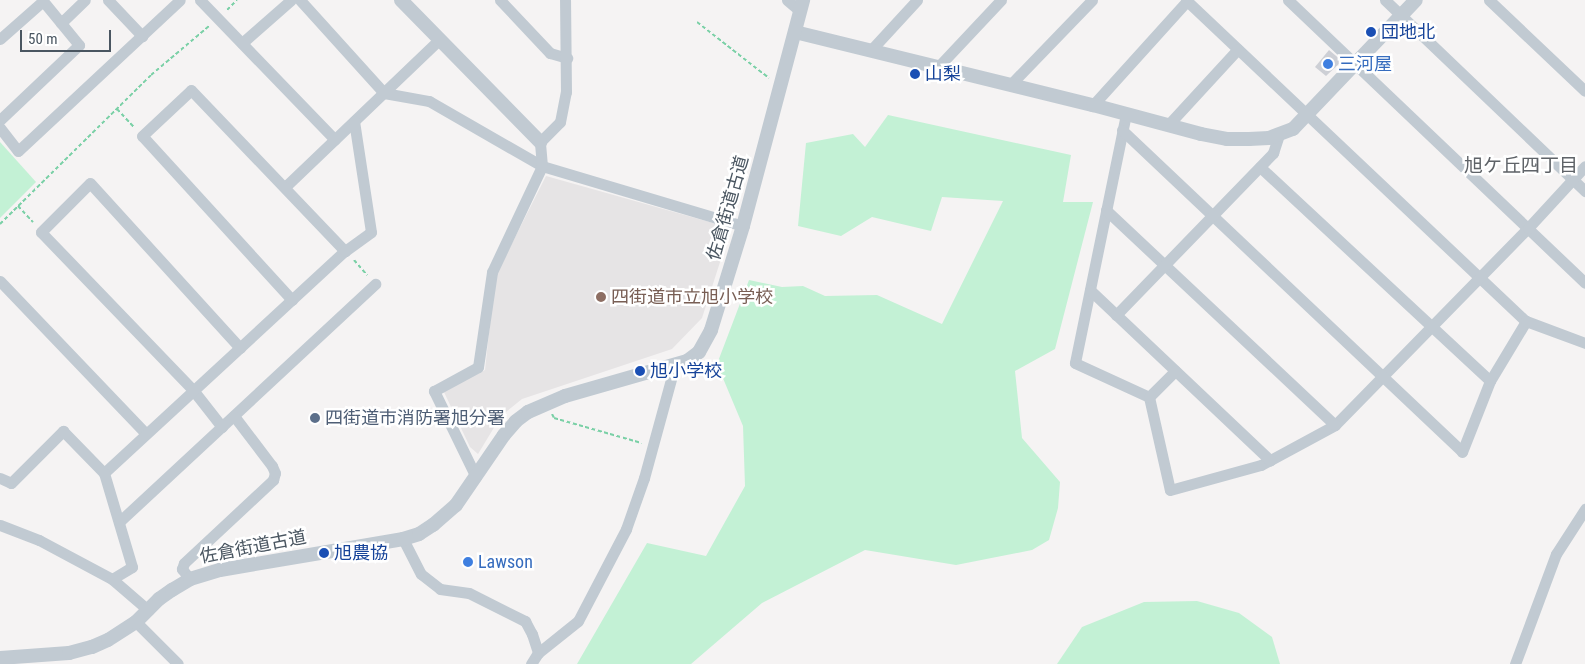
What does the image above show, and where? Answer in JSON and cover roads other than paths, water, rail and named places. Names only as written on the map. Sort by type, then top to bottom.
[{"type":"street","points":[[61,23],[85,0]]},
{"type":"street","points":[[108,0],[142,36]]},
{"type":"street","points":[[0,128],[18,150],[180,0]]},
{"type":"street","points":[[200,0],[335,140]]},
{"type":"street","points":[[242,43],[291,0]]},
{"type":"street","points":[[300,0],[384,92],[429,101],[542,166],[743,226]]},
{"type":"street","points":[[540,142],[560,122],[566,92],[565,0]]},
{"type":"street","points":[[787,0],[802,5]]},
{"type":"street","points":[[871,50],[917,0]]},
{"type":"street","points":[[938,68],[1001,0]]},
{"type":"street","points":[[1288,0],[1585,282]]},
{"type":"street","points":[[1385,0],[1585,191]]},
{"type":"street","points":[[795,32],[1227,139],[1269,138],[1293,129],[1308,115],[1416,0]]},
{"type":"street","points":[[1488,0],[1585,91]]},
{"type":"street","points":[[0,39],[43,1],[79,45],[0,120]]},
{"type":"street","points":[[404,1],[540,142],[542,166],[492,272],[478,367],[434,391],[476,478]]},
{"type":"street","points":[[502,1],[550,53],[567,58]]},
{"type":"street","points":[[1093,105],[1187,1],[1526,321],[1585,342]]},
{"type":"street","points":[[1010,85],[1087,2]]},
{"type":"street","name":"佐倉街道古道","points":[[0,658],[70,653],[108,640],[136,622],[159,599],[190,579],[220,570],[403,539],[419,534],[445,516],[456,504],[516,421],[528,412],[564,396],[687,361],[699,352],[706,342],[743,226],[802,5]]},
{"type":"street","points":[[285,187],[440,40]]},
{"type":"street","points":[[1168,125],[1238,49]]},
{"type":"street","points":[[292,300],[142,136],[191,90],[345,251]]},
{"type":"street","points":[[1126,114],[1076,363],[1149,397]]},
{"type":"street","points":[[104,473],[345,251],[371,232],[354,121]]},
{"type":"street","points":[[1122,130],[1462,452],[1490,381],[1526,321]]},
{"type":"street","points":[[1116,315],[1273,153],[1279,134]]},
{"type":"street","points":[[1149,397],[1170,490],[1261,465],[1335,426],[1528,228],[1585,166]]},
{"type":"street","points":[[1260,167],[1490,381]]},
{"type":"street","points":[[222,427],[193,390],[42,232],[90,183],[240,348]]},
{"type":"street","points":[[1106,210],[1335,426]]},
{"type":"street","points":[[0,281],[146,434]]},
{"type":"street","points":[[118,522],[375,284]]},
{"type":"street","points":[[1090,290],[1270,460]]},
{"type":"street","points":[[531,664],[538,654],[578,621],[626,529],[644,478],[675,365]]},
{"type":"street","points":[[1149,397],[1175,370]]},
{"type":"street","points":[[190,579],[182,568],[184,563],[273,480],[275,473],[272,466],[234,416]]},
{"type":"street","points":[[0,478],[11,483],[63,432],[104,473],[132,567],[112,579]]},
{"type":"street","points":[[1515,664],[1556,554],[1585,509]]},
{"type":"street","points":[[0,525],[39,540],[112,579],[148,610]]},
{"type":"street","points":[[403,539],[421,574],[440,589],[469,593],[525,621],[532,634],[538,654]]},
{"type":"street","points":[[136,622],[178,664]]},
{"type":"place","name":"団地北","points":[[1371,32]]},
{"type":"place","name":"三河屋","points":[[1328,64]]},
{"type":"place","name":"山梨","points":[[915,74]]},
{"type":"place","name":"四街道市立旭小学校","points":[[601,297]]},
{"type":"place","name":"旭小学校","points":[[640,371]]},
{"type":"place","name":"四街道市消防署旭分署","points":[[315,418]]},
{"type":"place","name":"旭農協","points":[[324,553]]},
{"type":"place","name":"Lawson","points":[[468,562]]},
{"type":"district","name":"旭ケ丘四丁目","points":[[1521,166]]}]
